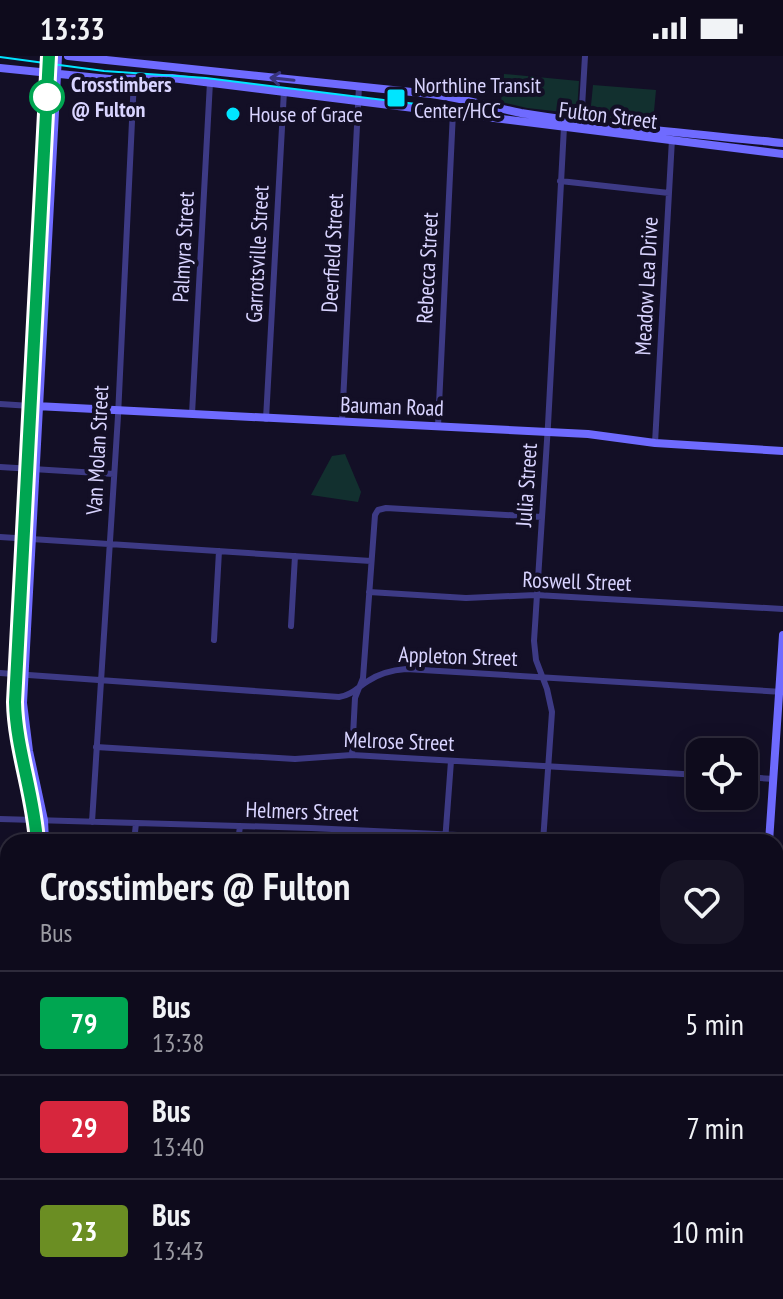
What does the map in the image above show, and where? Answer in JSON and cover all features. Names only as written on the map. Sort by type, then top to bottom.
[{"type":"main road","points":[[43,834],[15,710],[20,674],[46,208],[52,74],[49,56]]},
{"type":"main road","points":[[52,74],[58,56]]},
{"type":"main road","name":"Fulton Street","points":[[68,56],[464,99],[581,125],[783,154]]},
{"type":"main road","name":"Fulton Street","points":[[0,68],[52,74],[210,82],[486,118],[564,127],[581,125]]},
{"type":"main road","points":[[486,118],[488,105]]},
{"type":"main road","name":"Fulton Street","points":[[672,136],[783,143]]},
{"type":"main road","name":"Bauman Road","points":[[35,406],[601,435],[655,443],[783,451]]},
{"type":"main road","points":[[770,834],[783,635]]},
{"type":"main road","points":[[38,834],[40,819]]},
{"type":"street","points":[[581,125],[585,56]]},
{"type":"street","name":"Van Molan Street","points":[[92,822],[118,410],[134,79]]},
{"type":"street","name":"Palmyra Street","points":[[192,414],[210,82]]},
{"type":"street","name":"Deerfield Street","points":[[342,422],[359,86]]},
{"type":"street","name":"Garrotsville Street","points":[[266,419],[284,91]]},
{"type":"street","name":"Rebecca Street","points":[[438,426],[453,112]]},
{"type":"street","name":"Julia Street","points":[[543,834],[552,712],[536,660],[534,641],[564,127]]},
{"type":"street","name":"Meadow Lea Drive","points":[[655,443],[672,136]]},
{"type":"street","points":[[560,181],[669,193]]},
{"type":"street","name":"Bauman Road","points":[[0,404],[35,406]]},
{"type":"street","points":[[0,467],[114,474]]},
{"type":"street","points":[[365,680],[371,561],[378,510],[542,517]]},
{"type":"street","points":[[0,537],[371,561]]},
{"type":"street","points":[[214,640],[219,551]]},
{"type":"street","points":[[291,626],[295,556]]},
{"type":"street","name":"Roswell Street","points":[[369,592],[466,598],[536,595],[783,609]]},
{"type":"street","points":[[524,676],[531,672],[536,660]]},
{"type":"street","name":"Appleton Street","points":[[352,696],[365,680],[385,672],[406,669],[781,692]]},
{"type":"street","points":[[0,673],[352,696],[352,755]]},
{"type":"street","name":"Melrose Street","points":[[96,747],[295,759],[352,755],[686,774]]},
{"type":"street","points":[[445,834],[451,761]]},
{"type":"street","points":[[758,778],[774,779]]},
{"type":"street","name":"Helmers Street","points":[[0,819],[388,834]]},
{"type":"street","points":[[135,834],[136,823]]},
{"type":"street","points":[[239,834],[240,826]]},
{"type":"street","points":[[342,834],[343,830]]},
{"type":"green space","points":[[504,74],[579,81],[577,111],[527,108],[501,102]]},
{"type":"green space","points":[[593,85],[656,90],[653,122],[590,116]]},
{"type":"green space","points":[[345,454],[361,492],[358,502],[311,495],[332,456]]},
{"type":"tram line","points":[[0,57],[104,71],[206,78],[473,111]]},
{"type":"bus line","name":"79","points":[[36,834],[15,702],[49,56]]},
{"type":"place","name":"Crosstimbers @ Fulton","points":[[47,97]]},
{"type":"place","name":"Northline Transit Center/HCC","points":[[396,98]]},
{"type":"place","name":"House of Grace","points":[[233,114]]}]
